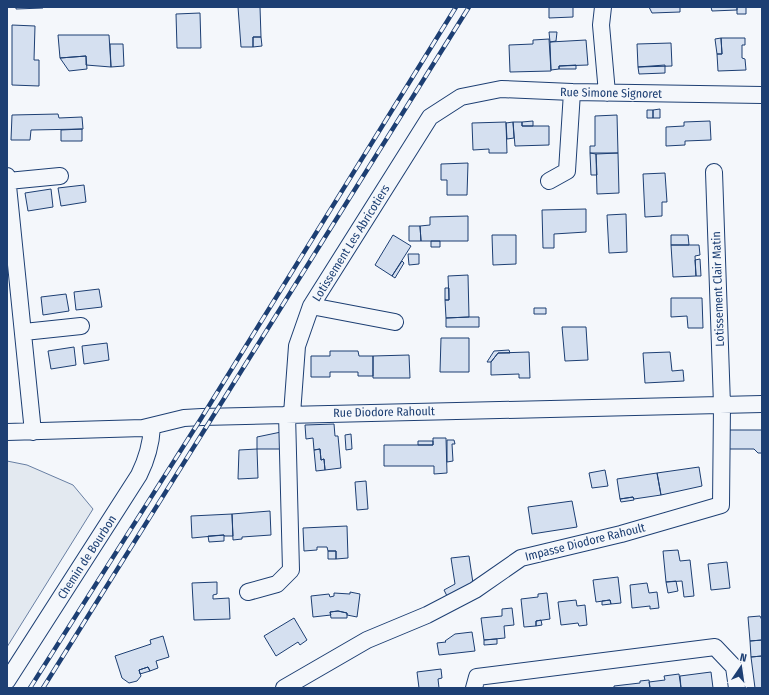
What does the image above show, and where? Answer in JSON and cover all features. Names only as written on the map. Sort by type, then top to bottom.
[{"type":"street","points":[[604,7],[601,25],[607,93]]},
{"type":"street","name":"Rue Simone Signoret","points":[[460,97],[500,89],[607,93],[762,94]]},
{"type":"street","points":[[549,182],[567,171],[572,92]]},
{"type":"street","name":"Lotissement Les Abricotiers","points":[[248,592],[277,584],[291,570],[290,414],[297,346],[312,306],[430,117],[460,97]]},
{"type":"street","name":"Lotissement Clair Matin","points":[[714,172],[722,405]]},
{"type":"street","points":[[33,432],[24,332],[7,178],[60,176]]},
{"type":"street","points":[[312,306],[395,322]]},
{"type":"street","points":[[24,332],[80,326]]},
{"type":"street","name":"Rue Diodore Rahoult","points":[[7,432],[152,427],[184,418],[290,414],[762,404]]},
{"type":"street","name":"Impasse Diodore Rahoult","points":[[284,688],[367,640],[427,615],[475,590],[520,558],[621,534],[721,505],[722,405]]},
{"type":"street","name":"Chemin de Bourbon","points":[[7,681],[139,475],[147,458],[151,441],[152,427]]},
{"type":"street","points":[[474,688],[477,677],[715,648],[734,667],[737,688]]},
{"type":"shaded area","points":[[7,461],[27,465],[73,485],[93,509],[7,647]]},
{"type":"building","points":[[16,7],[43,7],[43,8],[16,9]]},
{"type":"building","points":[[238,7],[260,7],[261,37],[253,37],[253,47],[241,47]]},
{"type":"building","points":[[549,7],[573,7],[573,17],[549,18]]},
{"type":"building","points":[[649,7],[680,7],[680,12],[652,13]]},
{"type":"building","points":[[711,7],[737,7],[737,10],[712,11]]},
{"type":"building","points":[[737,7],[746,7],[746,14],[737,14]]},
{"type":"building","points":[[200,13],[201,48],[177,48],[176,14]]},
{"type":"building","points":[[12,25],[35,26],[34,60],[39,60],[39,86],[12,85]]},
{"type":"building","points":[[549,32],[557,32],[556,41],[550,42]]},
{"type":"building","points":[[58,35],[109,35],[111,67],[86,65],[86,56],[60,58]]},
{"type":"building","points":[[253,37],[261,37],[262,46],[253,47]]},
{"type":"building","points":[[721,38],[745,38],[745,45],[742,45],[742,58],[745,59],[746,70],[718,71],[717,54],[722,54]]},
{"type":"building","points":[[721,38],[722,54],[717,54],[715,39]]},
{"type":"building","points":[[549,39],[551,71],[510,72],[509,45],[533,44],[533,40]]},
{"type":"building","points":[[586,40],[588,65],[559,66],[559,69],[551,70],[550,42]]},
{"type":"building","points":[[671,43],[672,66],[638,67],[637,44]]},
{"type":"building","points":[[110,44],[123,44],[124,66],[111,67]]},
{"type":"building","points":[[86,56],[87,69],[69,71],[60,58]]},
{"type":"building","points":[[576,65],[576,69],[559,69],[559,66]]},
{"type":"building","points":[[665,65],[665,73],[639,74],[638,67]]},
{"type":"building","points":[[660,109],[660,118],[653,118],[653,110]]},
{"type":"building","points":[[647,110],[653,110],[653,118],[647,118]]},
{"type":"building","points":[[58,114],[59,118],[82,117],[83,129],[31,130],[30,140],[11,140],[12,115]]},
{"type":"building","points":[[617,115],[618,153],[590,153],[590,146],[595,146],[595,116]]},
{"type":"building","points":[[533,121],[533,126],[522,126],[522,122]]},
{"type":"building","points":[[710,121],[711,140],[685,141],[685,145],[666,146],[666,127],[684,126],[684,122]]},
{"type":"building","points":[[506,122],[507,153],[489,153],[489,149],[473,150],[472,123]]},
{"type":"building","points":[[513,122],[514,138],[507,139],[506,123]]},
{"type":"building","points":[[513,122],[522,122],[522,126],[549,126],[549,145],[515,146]]},
{"type":"building","points":[[82,129],[82,141],[61,141],[61,130]]},
{"type":"building","points":[[590,153],[596,154],[597,175],[591,175]]},
{"type":"building","points":[[618,153],[619,193],[597,194],[596,154]]},
{"type":"building","points":[[468,163],[467,195],[447,195],[447,180],[441,180],[441,164]]},
{"type":"building","points":[[665,173],[667,202],[662,202],[662,216],[645,217],[643,174]]},
{"type":"building","points":[[84,185],[86,202],[61,206],[58,188]]},
{"type":"building","points":[[51,189],[53,207],[28,211],[25,193]]},
{"type":"building","points":[[586,209],[586,232],[554,234],[554,248],[543,248],[542,210]]},
{"type":"building","points":[[626,214],[627,252],[609,253],[607,215]]},
{"type":"building","points":[[468,216],[468,241],[421,241],[420,226],[430,225],[430,217]]},
{"type":"building","points":[[409,226],[420,226],[421,241],[409,241]]},
{"type":"building","points":[[393,235],[411,246],[392,276],[375,265]]},
{"type":"building","points":[[492,235],[516,235],[516,264],[493,265]]},
{"type":"building","points":[[671,235],[688,235],[689,245],[671,245]]},
{"type":"building","points":[[431,241],[440,241],[440,247],[431,247]]},
{"type":"building","points":[[671,245],[699,245],[700,255],[695,256],[696,276],[673,277]]},
{"type":"building","points":[[408,254],[419,254],[419,264],[409,265]]},
{"type":"building","points":[[700,259],[701,276],[696,276],[695,260]]},
{"type":"building","points":[[402,261],[404,263],[395,278],[392,276]]},
{"type":"building","points":[[468,275],[469,317],[446,318],[445,300],[449,300],[448,276]]},
{"type":"building","points":[[445,288],[449,288],[449,300],[445,300]]},
{"type":"building","points":[[99,289],[102,307],[76,310],[74,292]]},
{"type":"building","points":[[66,294],[69,311],[43,315],[41,297]]},
{"type":"building","points":[[671,298],[702,298],[703,328],[688,328],[687,316],[671,317]]},
{"type":"building","points":[[534,308],[546,308],[546,314],[534,314]]},
{"type":"building","points":[[479,317],[479,327],[446,327],[446,318]]},
{"type":"building","points":[[562,327],[586,327],[588,360],[565,361]]},
{"type":"building","points":[[441,338],[469,338],[469,372],[440,372]]},
{"type":"building","points":[[107,343],[109,360],[84,364],[82,346]]},
{"type":"building","points":[[74,347],[76,365],[51,369],[48,351]]},
{"type":"building","points":[[509,350],[510,353],[498,353],[491,362],[487,362],[494,351]]},
{"type":"building","points":[[330,351],[358,351],[359,356],[373,356],[373,376],[358,376],[358,372],[330,372],[330,377],[311,377],[311,356],[330,356]]},
{"type":"building","points":[[529,352],[530,378],[519,378],[519,374],[491,375],[491,362],[498,353]]},
{"type":"building","points":[[670,352],[672,371],[683,370],[684,381],[645,383],[643,353]]},
{"type":"building","points":[[409,355],[410,378],[373,378],[373,356]]},
{"type":"building","points":[[334,424],[335,436],[338,436],[341,468],[325,470],[324,459],[321,460],[320,449],[314,450],[313,438],[306,439],[305,425]]},
{"type":"building","points":[[728,430],[762,430],[762,453],[758,453],[754,449],[728,449]]},
{"type":"building","points":[[281,432],[281,449],[257,449],[257,437]]},
{"type":"building","points":[[351,434],[352,449],[346,450],[345,435]]},
{"type":"building","points":[[433,438],[446,438],[447,473],[434,474],[434,466],[384,466],[384,445],[433,445]]},
{"type":"building","points":[[447,440],[454,440],[455,444],[452,444],[453,461],[447,462]]},
{"type":"building","points":[[418,441],[433,441],[433,445],[418,445]]},
{"type":"building","points":[[257,449],[258,478],[238,479],[239,450]]},
{"type":"building","points":[[320,449],[321,460],[324,459],[325,470],[316,471],[314,450]]},
{"type":"building","points":[[699,467],[702,486],[661,495],[657,473]]},
{"type":"building","points":[[605,470],[608,486],[592,488],[589,473]]},
{"type":"building","points":[[657,473],[661,495],[634,499],[633,497],[620,499],[617,479]]},
{"type":"building","points":[[366,481],[368,509],[357,510],[355,482]]},
{"type":"building","points":[[633,497],[634,500],[621,502],[620,499]]},
{"type":"building","points":[[572,501],[577,527],[532,534],[528,507]]},
{"type":"building","points":[[270,511],[271,535],[242,537],[242,539],[233,540],[232,514]]},
{"type":"building","points":[[232,514],[233,536],[224,535],[192,538],[191,516]]},
{"type":"building","points":[[347,526],[348,558],[336,559],[336,551],[328,551],[327,547],[317,547],[317,550],[304,551],[303,528]]},
{"type":"building","points":[[224,535],[224,541],[209,542],[208,536]]},
{"type":"building","points":[[678,550],[680,561],[690,560],[694,596],[684,597],[682,581],[666,582],[663,551]]},
{"type":"building","points":[[328,551],[336,551],[336,559],[328,559]]},
{"type":"building","points":[[469,556],[474,590],[449,600],[444,590],[455,584],[451,558]]},
{"type":"building","points":[[727,562],[730,588],[711,590],[708,564]]},
{"type":"building","points":[[618,577],[621,603],[611,604],[610,600],[596,602],[593,580]]},
{"type":"building","points":[[676,581],[678,591],[668,593],[666,582]]},
{"type":"building","points":[[217,582],[217,594],[213,595],[213,599],[229,598],[230,619],[194,620],[192,583]]},
{"type":"building","points":[[647,583],[649,593],[657,592],[659,608],[650,609],[650,606],[632,608],[630,585]]},
{"type":"building","points":[[350,592],[360,594],[357,617],[338,611],[330,612],[331,615],[313,617],[311,596],[329,594],[330,597],[334,596],[334,593],[350,594]]},
{"type":"building","points":[[547,593],[550,619],[536,621],[536,626],[524,627],[521,599],[538,597],[538,594]]},
{"type":"building","points":[[576,600],[577,606],[585,605],[587,625],[579,626],[578,623],[561,625],[558,602]]},
{"type":"building","points":[[610,600],[611,604],[602,605],[602,601]]},
{"type":"building","points":[[512,608],[514,625],[504,626],[505,638],[484,640],[481,618],[502,616],[502,609]]},
{"type":"building","points":[[338,611],[347,613],[347,618],[331,618],[330,612]]},
{"type":"building","points":[[760,616],[762,620],[762,640],[750,641],[748,617]]},
{"type":"building","points":[[294,618],[307,640],[300,645],[298,642],[276,656],[264,636]]},
{"type":"building","points":[[541,620],[542,625],[536,626],[536,621]]},
{"type":"building","points":[[472,632],[475,651],[439,655],[437,643],[446,642],[445,641],[455,634]]},
{"type":"building","points":[[163,636],[169,657],[156,661],[158,668],[150,671],[148,667],[139,670],[141,676],[137,681],[129,683],[122,678],[115,656],[151,644],[150,640]]},
{"type":"building","points":[[497,639],[497,644],[484,645],[484,640]]},
{"type":"building","points":[[762,640],[762,656],[751,657],[750,641]]},
{"type":"building","points":[[762,656],[762,688],[755,688],[751,657]]},
{"type":"building","points":[[148,667],[150,671],[140,674],[139,670]]},
{"type":"building","points":[[441,669],[442,678],[438,679],[439,688],[419,688],[417,672]]},
{"type":"building","points":[[711,672],[713,688],[681,688],[680,676]]},
{"type":"building","points":[[679,674],[681,688],[650,688],[649,682],[665,680],[664,676]]},
{"type":"building","points":[[649,680],[650,688],[614,688],[614,686],[640,683],[640,681]]},
{"type":"railway","points":[[30,688],[202,417],[456,7]]},
{"type":"railway","points":[[43,688],[469,7]]}]
